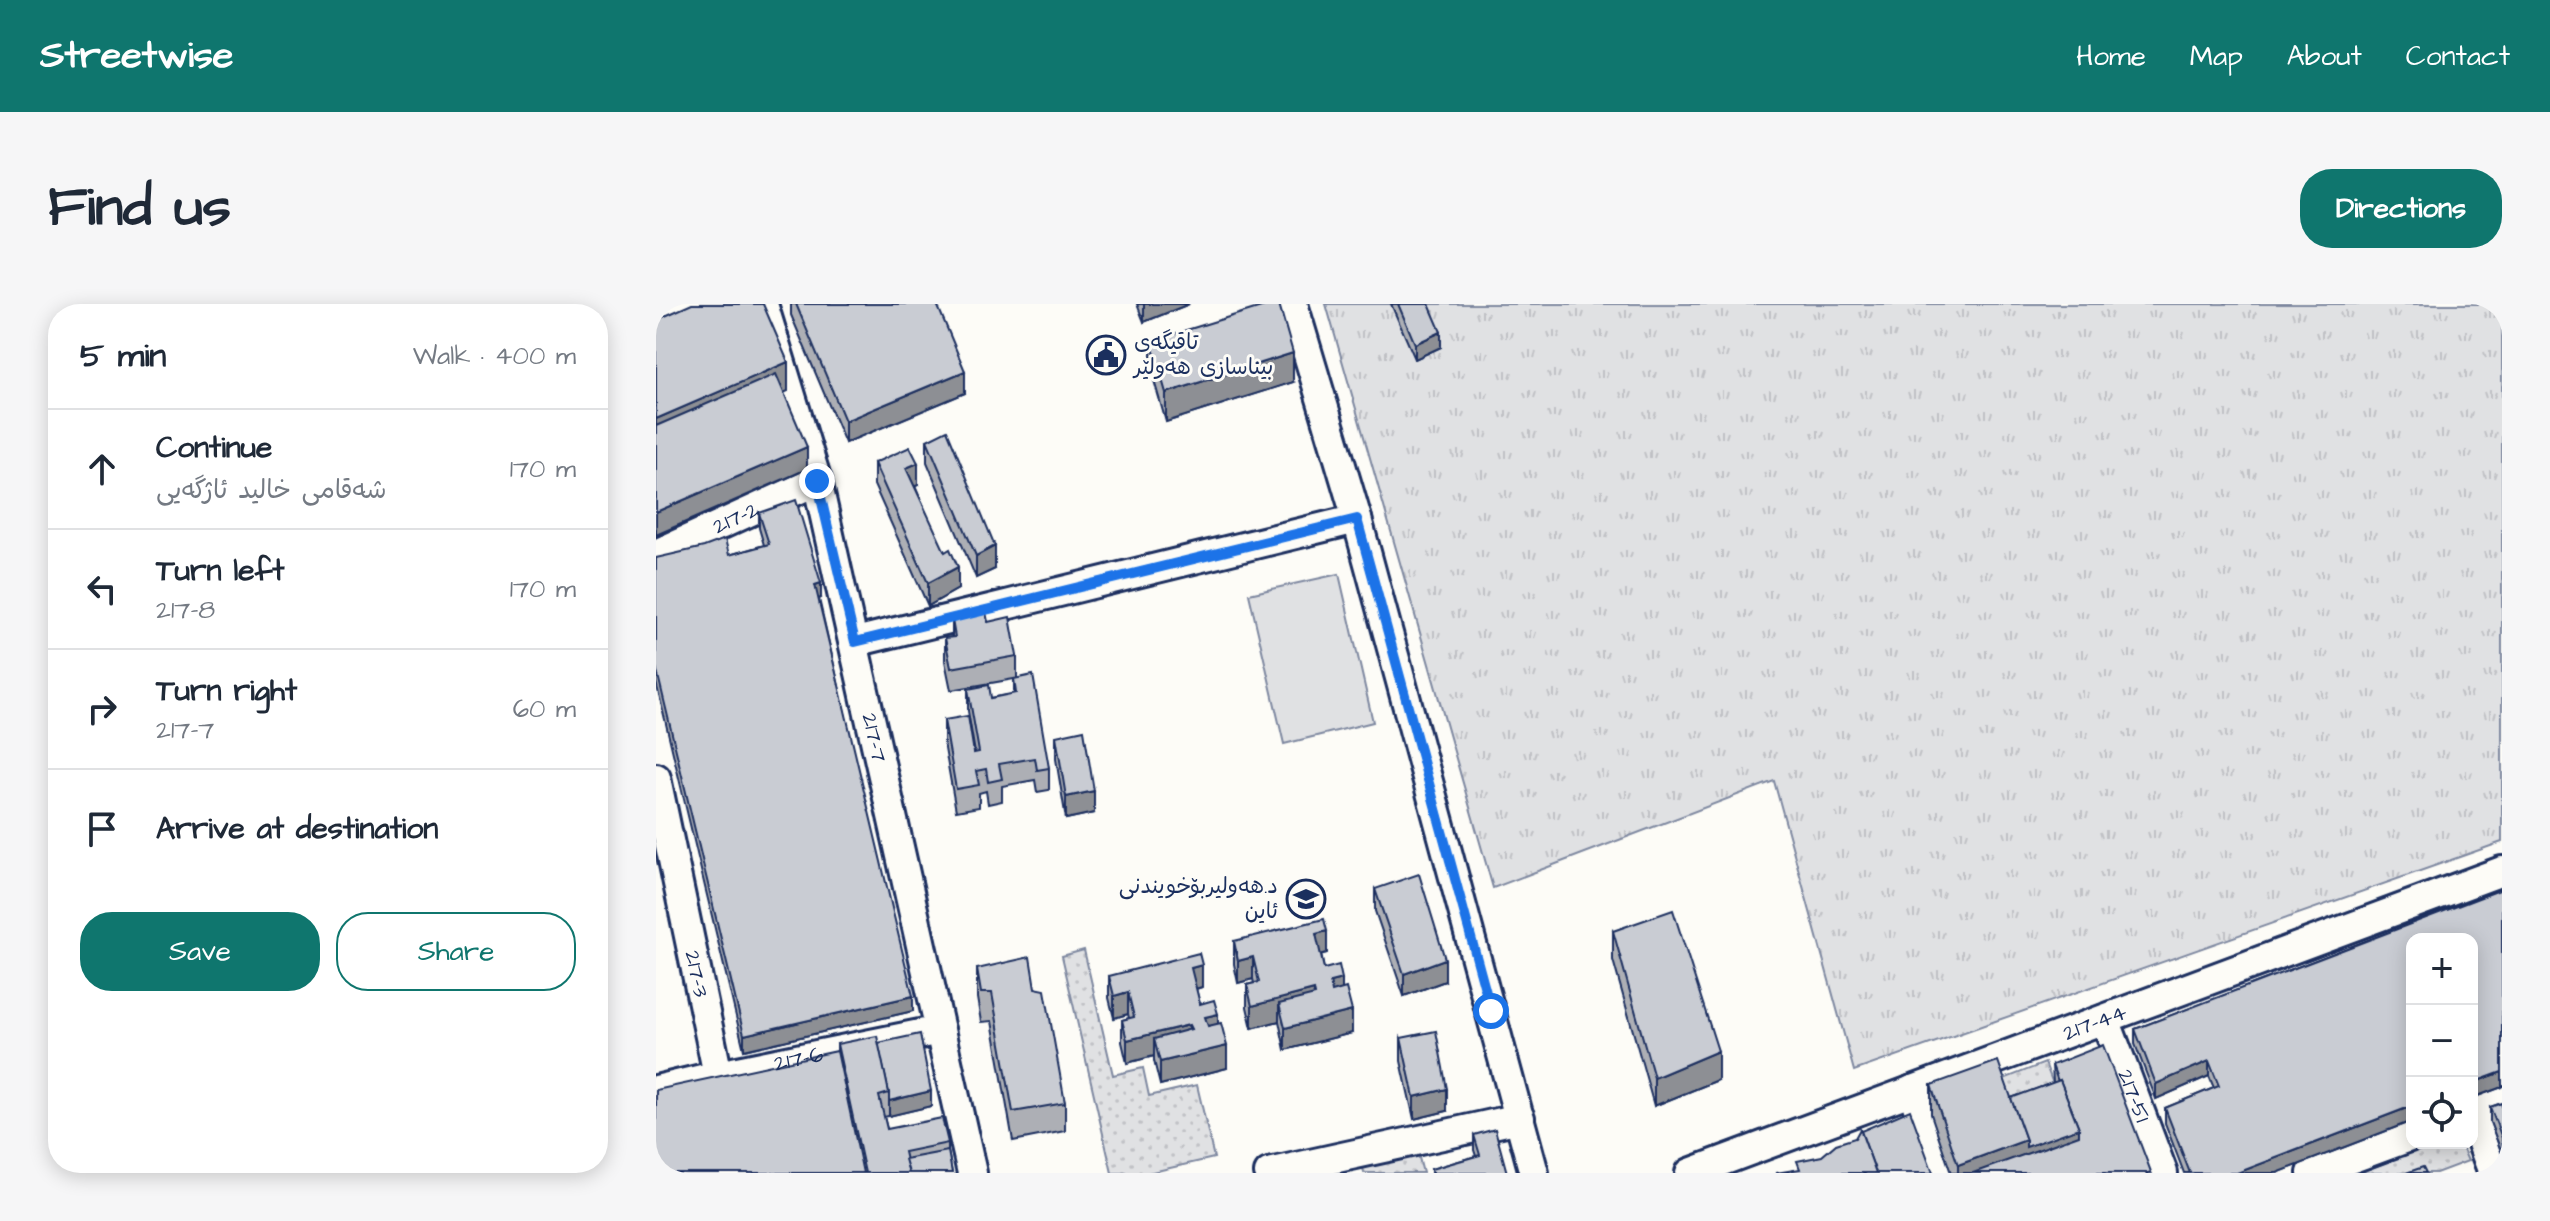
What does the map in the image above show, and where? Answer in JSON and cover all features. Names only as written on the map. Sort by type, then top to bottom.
[{"type":"street","name":"217-7","points":[[763,304],[817,481],[972,1173]]},
{"type":"street","points":[[1293,304],[1357,519],[1534,1173]]},
{"type":"street","name":"217-2","points":[[656,554],[817,481]]},
{"type":"street","points":[[855,642],[1357,519]]},
{"type":"street","name":"217-3","points":[[656,779],[718,1075]]},
{"type":"street","name":"217-44","points":[[1690,1173],[2502,871]]},
{"type":"street","name":"217-51","points":[[2105,1019],[2163,1173]]},
{"type":"street","name":"217-6","points":[[656,1090],[940,1030]]},
{"type":"street","points":[[1912,1090],[1940,1173]]},
{"type":"street","points":[[2478,1112],[2502,1101]]},
{"type":"street","points":[[1269,1173],[1330,1166],[1520,1118]]},
{"type":"street","points":[[2478,1132],[2493,1173]]},
{"type":"street","points":[[2312,1173],[2406,1138]]},
{"type":"green space","points":[[1326,304],[2502,304],[2502,842],[1854,1071],[1774,781],[1493,888]]},
{"type":"green space","points":[[1339,574],[1373,722],[1284,744],[1249,594]]},
{"type":"green space","points":[[1084,950],[1113,1075],[1143,1068],[1149,1096],[1197,1085],[1214,1158],[1148,1173],[1112,1173],[1062,956]]},
{"type":"green space","points":[[2045,1063],[2060,1102],[2010,1121],[1996,1082]]},
{"type":"green space","points":[[2419,1149],[2463,1149],[2468,1161],[2436,1173],[2359,1173]]},
{"type":"green space","points":[[1418,1154],[1423,1173],[1364,1173],[1363,1168]]},
{"type":"building","points":[[692,304],[763,304],[788,362],[656,419],[656,320]]},
{"type":"building","points":[[796,304],[937,304],[965,371],[845,421]]},
{"type":"building","points":[[1279,304],[1293,353],[1166,393],[1151,341]]},
{"type":"building","points":[[1398,304],[1429,304],[1441,332],[1415,344]]},
{"type":"building","points":[[776,374],[807,447],[656,512],[656,426]]},
{"type":"building","points":[[947,430],[995,546],[976,556],[927,440]]},
{"type":"building","points":[[910,447],[918,463],[906,468],[945,552],[950,549],[958,567],[928,583],[874,463]]},
{"type":"building","points":[[796,500],[821,583],[815,585],[913,996],[744,1035],[656,667],[656,558],[725,539],[729,555],[769,544],[759,513]]},
{"type":"building","points":[[986,612],[988,622],[1010,617],[1017,656],[951,668],[945,638],[955,637],[952,620]]},
{"type":"building","points":[[1033,675],[1049,768],[1037,770],[1035,758],[999,764],[1002,779],[988,782],[986,769],[976,771],[979,785],[956,789],[944,720],[968,716],[974,753],[979,752],[968,689],[989,685],[991,698],[1016,693],[1014,679]]},
{"type":"building","points":[[1084,730],[1094,791],[1066,797],[1056,736]]},
{"type":"building","points":[[1419,874],[1445,959],[1404,974],[1375,889]]},
{"type":"building","points":[[2502,889],[2502,1072],[2478,1081],[2478,933],[2406,933],[2406,1108],[2237,1173],[2190,1173],[2165,1108],[2219,1086],[2209,1061],[2156,1084],[2135,1029]]},
{"type":"building","points":[[1673,910],[1718,1051],[1654,1078],[1613,931]]},
{"type":"building","points":[[1324,919],[1327,931],[1316,934],[1324,969],[1339,965],[1342,979],[1330,982],[1332,992],[1346,988],[1352,1011],[1285,1028],[1279,1004],[1315,995],[1314,990],[1252,1006],[1247,985],[1259,982],[1253,957],[1238,961],[1234,941]]},
{"type":"building","points":[[1199,953],[1202,965],[1191,968],[1200,1004],[1214,1000],[1218,1014],[1205,1017],[1208,1026],[1221,1023],[1227,1046],[1160,1062],[1154,1039],[1191,1029],[1189,1025],[1127,1040],[1122,1020],[1134,1017],[1128,992],[1114,996],[1109,976]]},
{"type":"building","points":[[1030,957],[1035,988],[1045,990],[1065,1103],[1013,1112],[992,993],[981,993],[977,969]]},
{"type":"building","points":[[1436,1031],[1447,1089],[1414,1097],[1401,1038]]},
{"type":"building","points":[[920,1034],[931,1091],[889,1101],[878,1043]]},
{"type":"building","points":[[877,1036],[889,1093],[879,1096],[887,1129],[942,1118],[948,1143],[904,1152],[909,1173],[865,1173],[837,1044]]},
{"type":"building","points":[[2103,1045],[2151,1172],[1973,1173],[2079,1135],[2079,1128],[2052,1065]]},
{"type":"building","points":[[837,1051],[863,1173],[656,1173],[656,1090]]},
{"type":"building","points":[[1998,1061],[2026,1140],[1958,1165],[1931,1085]]},
{"type":"building","points":[[2060,1080],[2079,1128],[2026,1147],[2011,1098]]},
{"type":"building","points":[[2502,1103],[2502,1138],[2490,1107]]},
{"type":"building","points":[[1910,1110],[1933,1173],[1876,1173],[1861,1131]]},
{"type":"building","points":[[1495,1129],[1507,1173],[1432,1173],[1431,1169],[1480,1155],[1474,1135]]},
{"type":"building","points":[[1860,1129],[1876,1173],[1776,1173],[1800,1169],[1797,1161],[1822,1156],[1836,1144],[1855,1138]]},
{"type":"building","points":[[948,1151],[952,1173],[909,1173],[905,1159]]},
{"type":"building","points":[[2423,1167],[2426,1173],[2406,1173]]},
{"type":"place","name":"تاقیگەی بیناسازی هەولێر","points":[[1106,355]]},
{"type":"place","name":"د.هه‌ولیربۆخویندنی ئاین","points":[[1306,899]]},
{"type":"route","points":[[817,481],[855,642],[1357,519],[1491,1011]]}]
